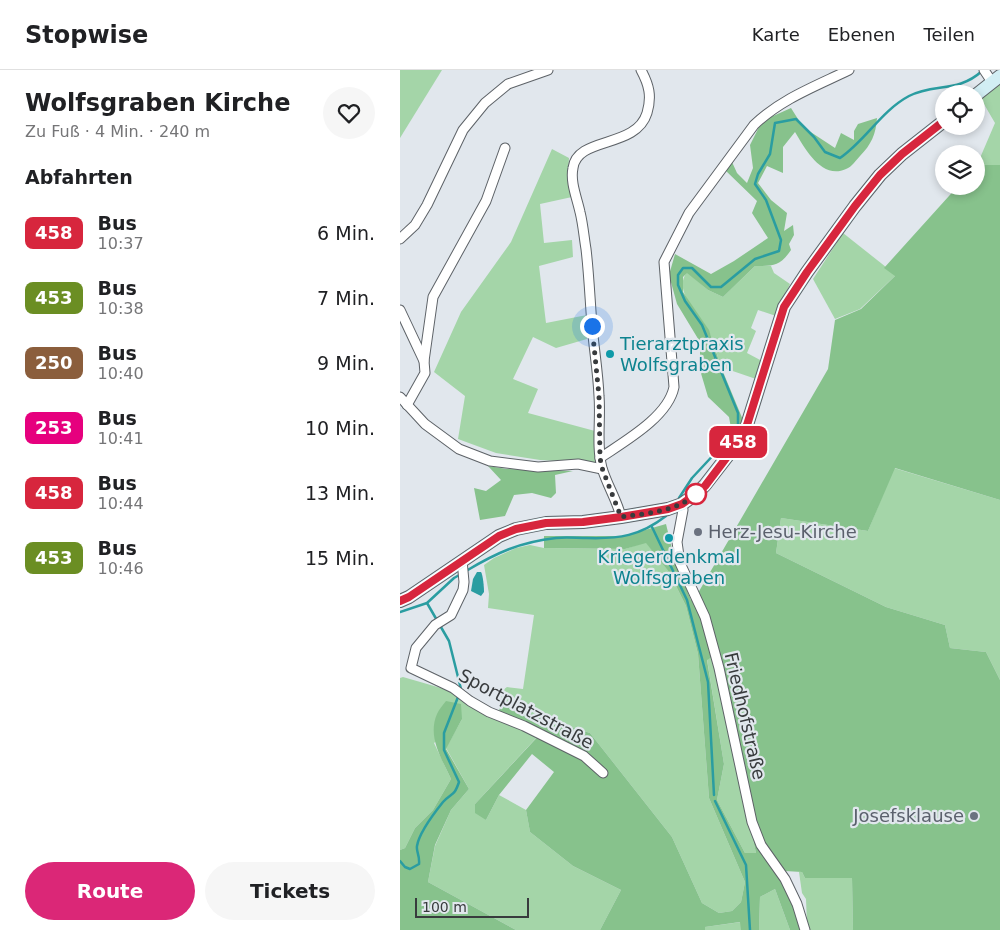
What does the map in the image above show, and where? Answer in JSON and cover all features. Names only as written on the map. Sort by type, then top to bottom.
[{"type":"main road","points":[[400,601],[463,565],[499,536],[516,529],[546,523],[583,522],[668,509],[682,504],[705,486],[736,445],[747,425],[784,307],[855,206],[880,175],[902,154],[935,128]]},
{"type":"street","points":[[400,239],[415,225],[427,205],[463,130],[485,103],[508,84],[548,70]]},
{"type":"street","points":[[621,517],[600,458],[599,396],[586,251],[572,179],[572,170],[574,161],[584,150],[626,136],[636,130],[644,121],[650,96],[648,84],[641,70]]},
{"type":"street","points":[[600,458],[640,431],[666,406],[672,397],[674,387],[664,262],[689,213],[754,125],[767,113],[781,103],[849,70]]},
{"type":"street","points":[[407,405],[425,373],[424,361],[433,297],[486,201],[504,148]]},
{"type":"street","points":[[400,310],[424,361]]},
{"type":"street","points":[[400,396],[425,424],[459,449],[490,460],[538,467],[578,464],[602,468]]},
{"type":"street","name":"Friedhofstraße","points":[[682,504],[683,510],[676,542],[680,563],[704,617],[719,668],[752,822],[761,845],[785,879],[797,904],[804,930]]},
{"type":"street","name":"Sportplatzstraße","points":[[463,565],[463,590],[451,615],[438,623],[416,648],[411,668],[453,688],[489,712],[524,726],[584,756],[603,773]]},
{"type":"green space","points":[[400,70],[442,70],[400,138]]},
{"type":"green space","points":[[1000,84],[1000,165],[985,165],[985,146],[995,123],[985,106],[985,96]]},
{"type":"green space","points":[[791,108],[803,127],[835,148],[841,133],[854,140],[854,131],[858,124],[877,118],[874,134],[867,148],[846,169],[837,171],[822,167],[809,154],[795,132],[783,147],[783,173],[767,166],[758,183],[771,200],[787,213],[784,231],[793,225],[794,235],[789,244],[791,250],[780,262],[772,265],[755,266],[723,297],[708,290],[687,273],[683,277],[683,292],[709,330],[721,367],[743,420],[738,431],[731,428],[729,417],[708,397],[700,370],[700,342],[677,304],[669,275],[675,254],[711,274],[768,238],[752,213],[757,201],[726,171],[732,162],[737,173],[747,183],[753,168],[750,145],[762,121]]},
{"type":"green space","points":[[552,149],[569,158],[568,174],[572,197],[540,204],[544,243],[572,240],[573,257],[539,266],[546,323],[587,315],[587,339],[556,348],[533,337],[513,379],[538,389],[528,413],[595,431],[597,463],[540,460],[496,453],[458,439],[465,396],[434,372],[461,312],[511,242]]},
{"type":"green space","points":[[985,165],[1000,165],[1000,500],[895,468],[868,531],[781,518],[776,553],[886,607],[945,625],[950,648],[986,652],[1000,680],[1000,930],[853,930],[852,878],[805,878],[802,872],[785,871],[803,930],[790,930],[775,889],[760,897],[759,930],[741,930],[740,922],[705,927],[705,930],[600,930],[621,890],[573,866],[530,832],[526,810],[554,772],[532,754],[499,795],[486,820],[475,813],[475,804],[543,731],[499,714],[500,704],[590,733],[672,837],[702,903],[719,913],[732,911],[741,902],[745,882],[709,798],[698,654],[686,606],[669,572],[646,543],[625,549],[544,548],[544,536],[624,536],[666,524],[675,561],[691,600],[698,593],[828,369],[835,320],[861,309],[895,276],[884,268],[950,195],[985,195]],"holes":[[[712,657],[756,853],[745,853],[717,800],[724,764],[707,660]]]},
{"type":"green space","points":[[843,233],[896,275],[860,309],[835,319],[813,279]]},
{"type":"green space","points":[[755,266],[771,266],[774,273],[790,284],[776,316],[758,310],[751,328],[756,331],[747,353],[762,361],[756,379],[721,367],[710,334],[689,302],[683,287],[683,280],[687,272],[708,290],[723,297]]},
{"type":"green space","points":[[488,466],[507,469],[573,471],[555,475],[556,493],[551,498],[532,493],[514,495],[505,516],[480,520],[474,488],[486,491],[501,480]]},
{"type":"green space","points":[[894,468],[1000,500],[1000,680],[986,652],[950,648],[945,625],[886,607],[776,553],[781,518],[868,531]]},
{"type":"green space","points":[[646,542],[669,572],[686,606],[698,654],[709,798],[745,882],[741,902],[732,911],[719,913],[702,903],[672,837],[590,733],[500,704],[503,690],[507,687],[523,689],[534,615],[488,608],[489,594],[484,565],[516,548],[530,545],[544,548],[625,549]]},
{"type":"green space","points":[[713,657],[756,853],[745,853],[717,800],[724,764],[707,659]]},
{"type":"green space","points":[[403,677],[461,696],[538,736],[475,804],[486,820],[499,795],[526,810],[530,832],[573,866],[621,890],[600,930],[516,930],[428,882],[435,846],[451,810],[469,789],[446,748],[462,719],[434,743],[451,779],[433,810],[415,828],[405,848],[400,850],[400,678]]},
{"type":"green space","points":[[446,701],[461,704],[462,719],[446,749],[469,789],[451,810],[435,845],[428,882],[516,930],[400,930],[400,850],[405,848],[415,828],[433,810],[451,779],[437,748],[434,731],[437,714]]},
{"type":"green space","points":[[799,872],[802,872],[805,878],[852,878],[853,930],[803,930],[807,924],[806,899],[802,893]]},
{"type":"green space","points":[[775,889],[790,930],[759,930],[760,897]]},
{"type":"green space","points":[[741,922],[741,930],[705,930],[705,927]]},
{"type":"water","points":[[477,572],[481,572],[483,578],[484,592],[481,596],[471,591],[473,579]]},
{"type":"waterway","points":[[679,498],[692,478],[732,435],[738,424],[738,413],[702,325],[685,301],[678,285],[678,275],[683,268],[692,268],[711,287],[721,287],[755,259],[779,251],[781,240],[766,200],[755,184],[758,174],[770,154],[775,123],[796,119],[814,137],[825,152],[840,158],[858,143],[899,102],[918,92],[964,82],[982,71]]},
{"type":"waterway","points":[[466,571],[520,545],[560,538],[619,537],[647,528],[666,516]]},
{"type":"waterway","points":[[652,527],[687,600],[708,682],[714,795]]},
{"type":"waterway","points":[[400,612],[427,603],[461,574]]},
{"type":"waterway","points":[[427,603],[449,641],[461,689]]},
{"type":"waterway","points":[[400,861],[405,867],[410,869],[419,864],[418,841],[428,823],[440,806],[454,792],[459,782],[444,750],[444,733],[458,697]]},
{"type":"waterway","points":[[715,801],[746,865],[750,930]]},
{"type":"bus line","name":"458","points":[[400,601],[409,597],[499,536],[516,529],[530,525],[583,522],[668,509],[682,504],[696,494],[705,486],[736,445],[747,425],[784,307],[855,206],[880,175],[902,154],[935,128]]},
{"type":"place","name":"Tierarztpraxis Wolfsgraben","points":[[610,354]]},
{"type":"place","name":"Herz-Jesu-Kirche","points":[[698,532]]},
{"type":"place","name":"Kriegerdenkmal Wolfsgraben","points":[[669,538]]},
{"type":"place","name":"Josefsklause","points":[[974,816]]},
{"type":"route","points":[[592,326],[599,396],[600,458],[621,517],[668,509],[682,504],[696,494]]}]
